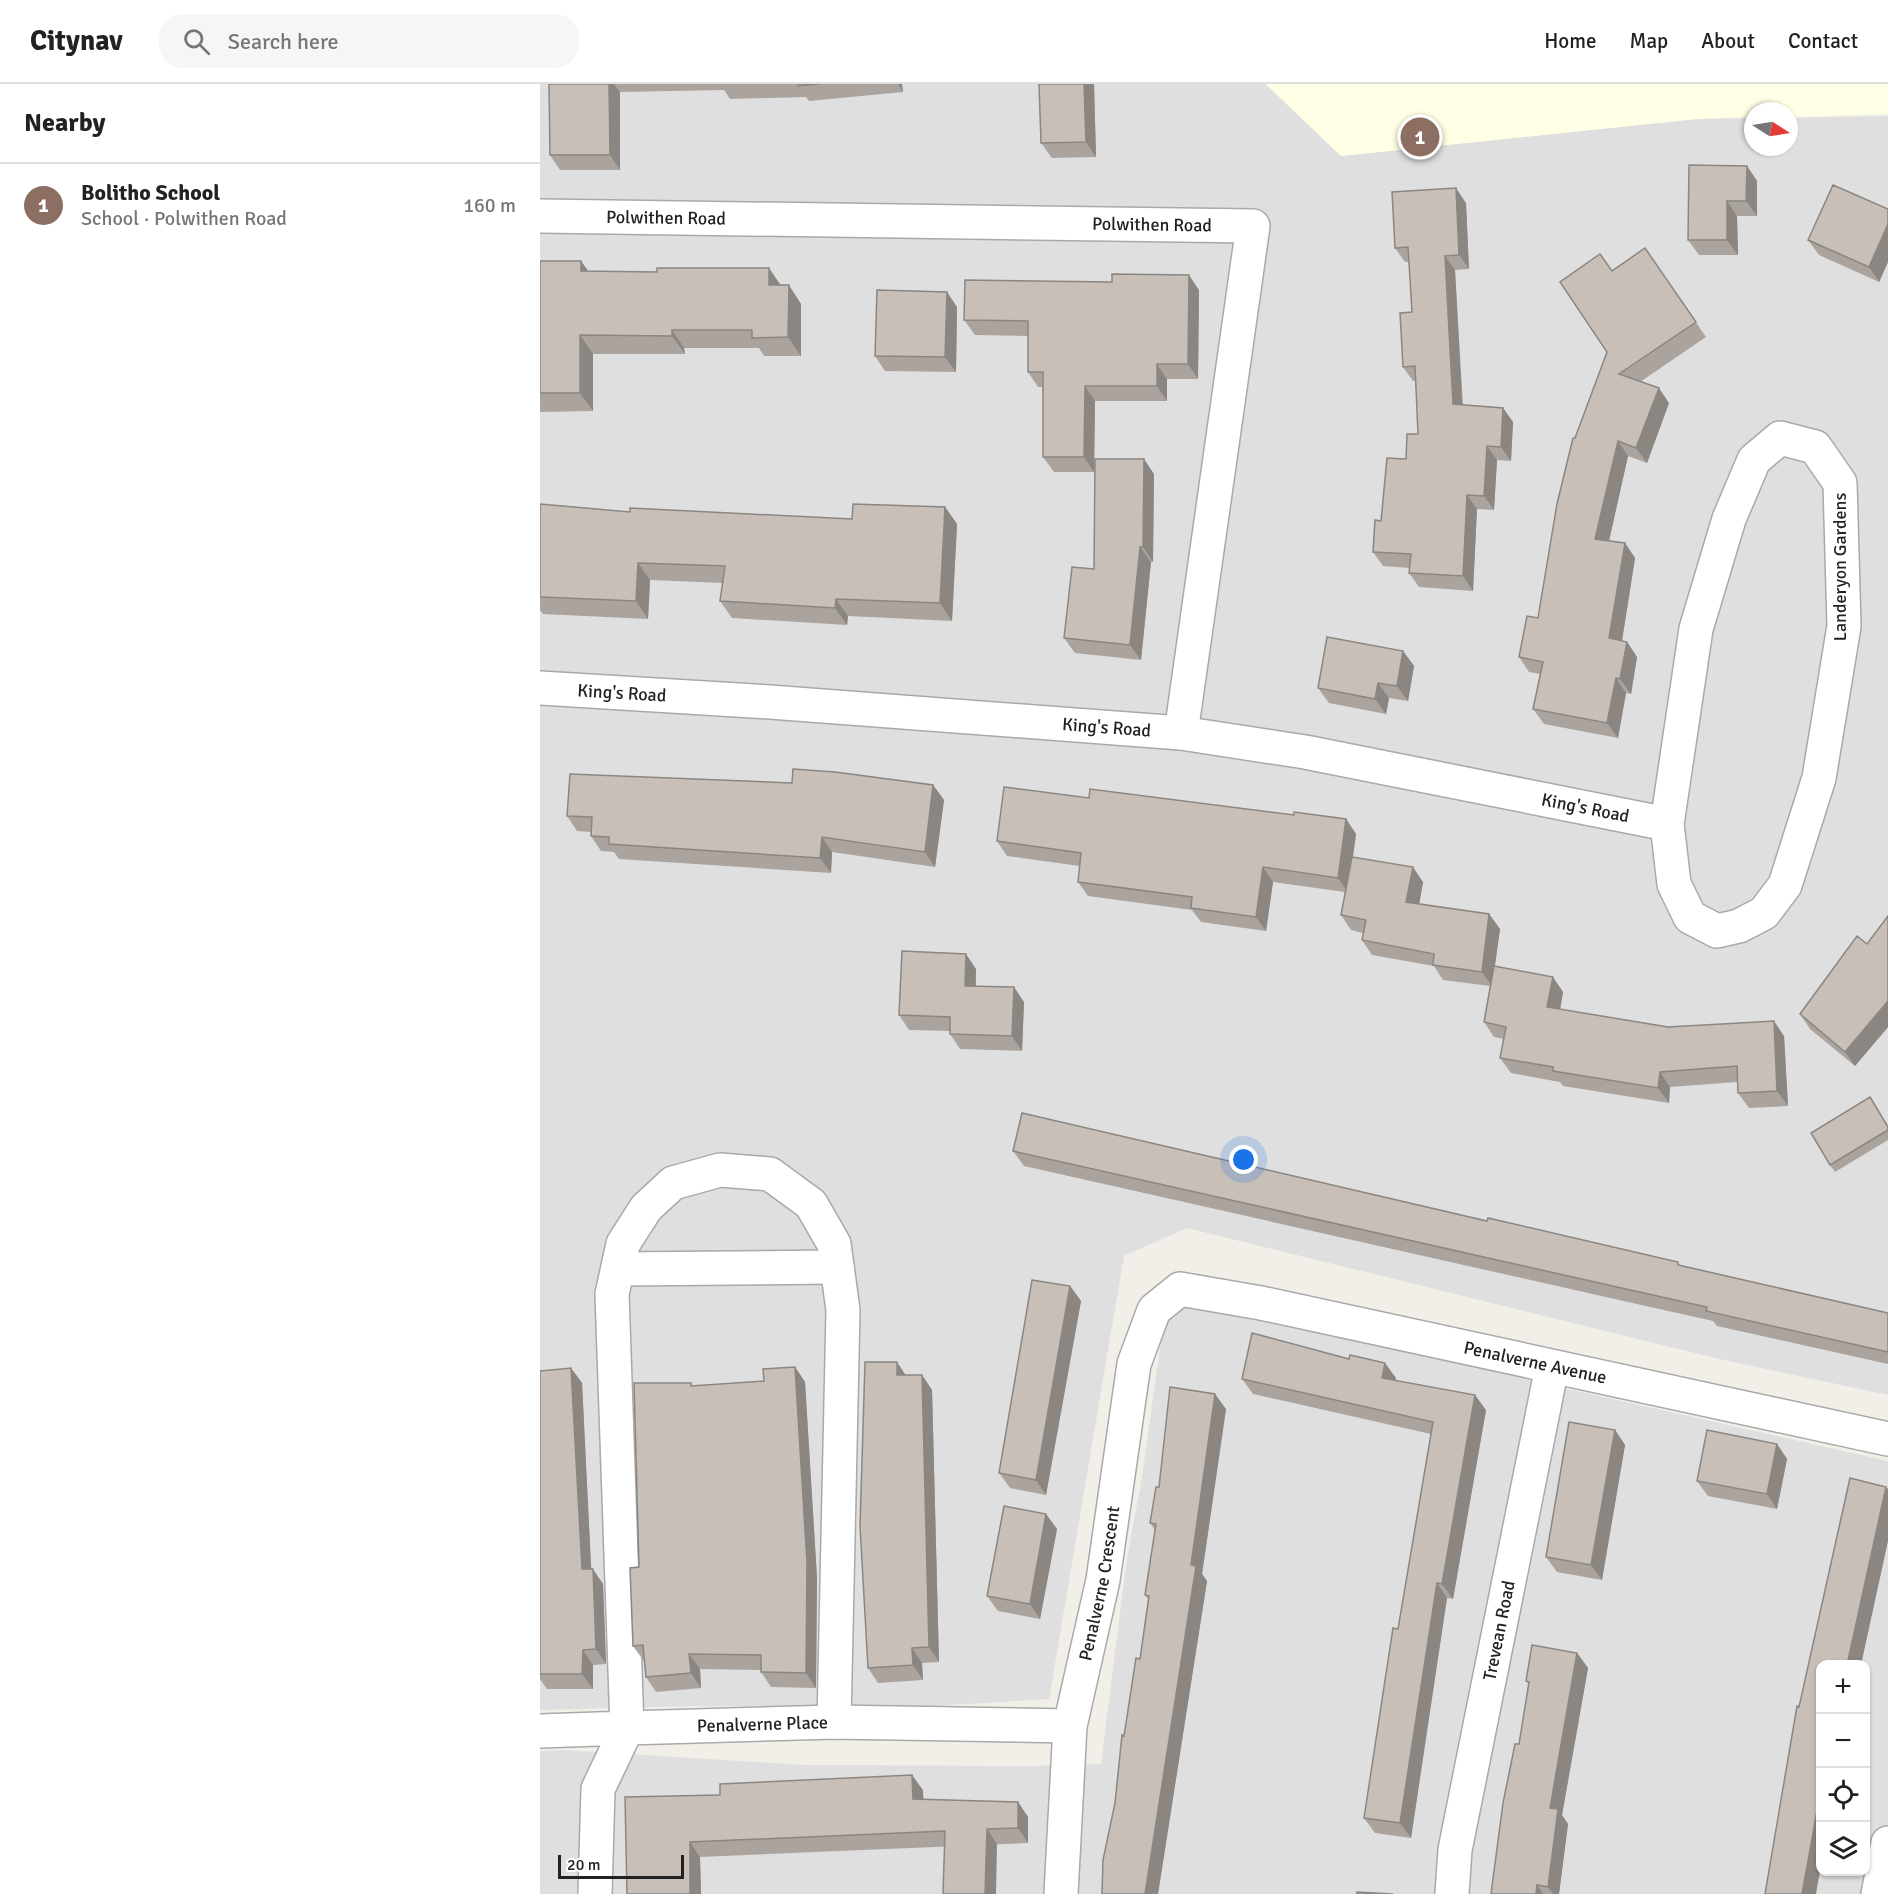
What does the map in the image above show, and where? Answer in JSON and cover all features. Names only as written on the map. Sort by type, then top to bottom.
[{"type":"street","name":"Polwithen Road","points":[[540,216],[1253,226],[1181,733]]},
{"type":"street","name":"Landeryon Gardens","points":[[1780,438],[1815,447],[1840,483],[1844,626],[1819,778],[1785,885],[1764,913],[1738,926],[1718,931],[1690,917],[1674,884],[1667,824],[1696,629],[1729,519],[1755,460],[1780,438]]},
{"type":"street","name":"King's Road","points":[[540,688],[781,702],[1181,733],[1305,752],[1667,824]]},
{"type":"street","points":[[595,1894],[598,1789],[627,1728],[612,1294],[623,1244],[646,1208],[673,1184],[720,1170],[770,1174],[811,1204],[834,1244],[843,1310],[834,1722]]},
{"type":"street","points":[[618,1269],[837,1268]]},
{"type":"street","name":"Penalverne Avenue","points":[[1180,1289],[1261,1303],[1888,1439]]},
{"type":"street","name":"Penalverne Crescent","points":[[1061,1894],[1070,1726],[1104,1580],[1134,1364],[1154,1310],[1180,1289]]},
{"type":"street","name":"Trevean Road","points":[[1452,1894],[1455,1850],[1552,1367]]},
{"type":"street","name":"Penalverne Place","points":[[540,1731],[834,1722],[1070,1726]]},
{"type":"street","points":[[1878,1894],[1888,1843]]},
{"type":"shaded area","points":[[540,84],[1265,84],[1341,156],[1697,119],[1744,118],[1744,156],[1798,156],[1798,118],[1888,116],[1888,1395],[1715,1358],[1187,1228],[1124,1256],[1049,1699],[917,1707],[700,1706],[540,1710]]},
{"type":"shaded area","points":[[1266,84],[1888,84],[1888,114],[1798,117],[1798,102],[1744,102],[1744,117],[1696,119],[1341,156]]},
{"type":"shaded area","points":[[1187,1303],[1888,1461],[1888,1894],[540,1894],[540,1751],[565,1750],[806,1765],[1101,1764],[1127,1558],[1141,1483],[1164,1320]]},
{"type":"building","points":[[549,84],[609,84],[610,155],[550,155]]},
{"type":"building","points":[[1039,84],[1084,84],[1086,142],[1041,143]]},
{"type":"building","points":[[1689,165],[1747,166],[1746,201],[1727,201],[1727,240],[1688,240]]},
{"type":"building","points":[[1833,185],[1888,209],[1888,224],[1869,267],[1808,240]]},
{"type":"building","points":[[1456,188],[1459,255],[1445,256],[1453,404],[1503,408],[1501,447],[1487,446],[1484,496],[1467,495],[1463,576],[1409,573],[1411,554],[1373,552],[1375,520],[1381,521],[1387,458],[1406,459],[1407,434],[1418,434],[1415,366],[1403,367],[1400,313],[1412,312],[1408,247],[1395,248],[1392,192]]},
{"type":"building","points":[[1645,248],[1696,322],[1619,374],[1659,388],[1636,448],[1618,441],[1595,539],[1625,543],[1609,638],[1627,642],[1620,679],[1616,678],[1607,723],[1533,709],[1543,662],[1519,657],[1527,616],[1538,618],[1557,504],[1573,438],[1575,438],[1607,352],[1560,282],[1600,254],[1612,271]]},
{"type":"building","points":[[540,261],[581,261],[581,271],[657,272],[657,268],[769,268],[769,285],[789,285],[788,337],[752,338],[752,330],[672,330],[672,336],[580,335],[580,393],[540,393]]},
{"type":"building","points":[[1112,274],[1189,275],[1188,364],[1157,364],[1157,386],[1085,386],[1084,457],[1043,457],[1043,372],[1028,372],[1028,321],[964,320],[965,280],[1112,282]]},
{"type":"building","points":[[877,290],[947,292],[945,357],[875,356]]},
{"type":"building","points":[[1095,459],[1144,459],[1143,547],[1140,547],[1130,645],[1064,638],[1072,567],[1094,569]]},
{"type":"building","points":[[540,504],[630,512],[630,508],[852,519],[853,504],[945,507],[940,603],[836,599],[835,608],[720,601],[725,566],[638,563],[636,601],[540,597]]},
{"type":"building","points":[[1327,637],[1403,651],[1397,686],[1378,683],[1375,699],[1318,688]]},
{"type":"building","points":[[793,769],[933,785],[925,852],[822,837],[820,858],[609,844],[609,837],[591,836],[592,817],[567,816],[570,774],[792,783]]},
{"type":"building","points":[[1004,787],[1089,798],[1090,789],[1294,815],[1294,812],[1346,819],[1338,878],[1263,867],[1256,917],[1191,908],[1192,897],[1078,882],[1081,853],[997,841]]},
{"type":"building","points":[[1352,857],[1413,867],[1406,902],[1489,914],[1482,972],[1433,965],[1434,954],[1362,940],[1366,920],[1341,915]]},
{"type":"building","points":[[1888,916],[1888,1001],[1845,1052],[1800,1014],[1857,936],[1867,944]]},
{"type":"building","points":[[902,951],[966,954],[965,986],[1014,987],[1012,1036],[950,1034],[950,1017],[899,1015]]},
{"type":"building","points":[[1494,966],[1553,977],[1547,1007],[1668,1027],[1774,1021],[1777,1091],[1738,1093],[1737,1066],[1660,1072],[1658,1088],[1553,1071],[1553,1067],[1500,1058],[1506,1027],[1484,1022]]},
{"type":"building","points":[[1870,1097],[1888,1130],[1830,1165],[1811,1133]]},
{"type":"building","points":[[1022,1113],[1487,1221],[1488,1218],[1678,1262],[1678,1265],[1888,1313],[1888,1352],[1706,1311],[1707,1307],[1013,1151]]},
{"type":"building","points":[[1032,1280],[1070,1286],[1036,1480],[999,1473]]},
{"type":"building","points":[[1252,1333],[1349,1359],[1350,1355],[1385,1363],[1382,1378],[1475,1395],[1442,1584],[1437,1583],[1400,1823],[1364,1818],[1393,1628],[1398,1629],[1433,1422],[1242,1379]]},
{"type":"building","points":[[865,1362],[897,1362],[897,1375],[922,1375],[929,1647],[912,1648],[913,1665],[868,1668],[860,1526]]},
{"type":"building","points":[[795,1367],[807,1563],[806,1673],[761,1672],[761,1655],[689,1654],[691,1673],[646,1677],[643,1645],[633,1646],[630,1568],[639,1567],[634,1383],[691,1383],[691,1386],[764,1381],[763,1369]]},
{"type":"building","points":[[571,1368],[582,1569],[593,1569],[596,1649],[583,1650],[582,1674],[540,1674],[540,1371]]},
{"type":"building","points":[[1170,1387],[1215,1394],[1191,1565],[1196,1566],[1145,1894],[1102,1894],[1103,1860],[1115,1803],[1122,1735],[1124,1736],[1136,1658],[1140,1659],[1149,1596],[1145,1595],[1156,1524],[1150,1523],[1156,1487],[1159,1487]]},
{"type":"building","points":[[1569,1422],[1615,1430],[1591,1565],[1546,1557]]},
{"type":"building","points":[[1707,1430],[1777,1444],[1767,1494],[1697,1481]]},
{"type":"building","points":[[1850,1478],[1886,1487],[1848,1660],[1816,1660],[1816,1817],[1802,1894],[1765,1894],[1797,1706],[1799,1707]]},
{"type":"building","points":[[1004,1506],[1046,1514],[1030,1604],[987,1596]]},
{"type":"building","points":[[1532,1645],[1577,1653],[1550,1808],[1558,1809],[1548,1887],[1537,1885],[1536,1894],[1491,1894],[1503,1803],[1515,1744],[1519,1744],[1529,1682],[1526,1681]]},
{"type":"building","points":[[912,1775],[913,1799],[1018,1802],[1018,1828],[987,1829],[985,1894],[943,1894],[945,1831],[690,1842],[690,1894],[627,1894],[625,1797],[720,1795],[720,1784]]},
{"type":"building","points":[[1357,1892],[1393,1894],[1357,1894]]},
{"type":"place","name":"Bolitho School","points":[[1420,137]]}]
